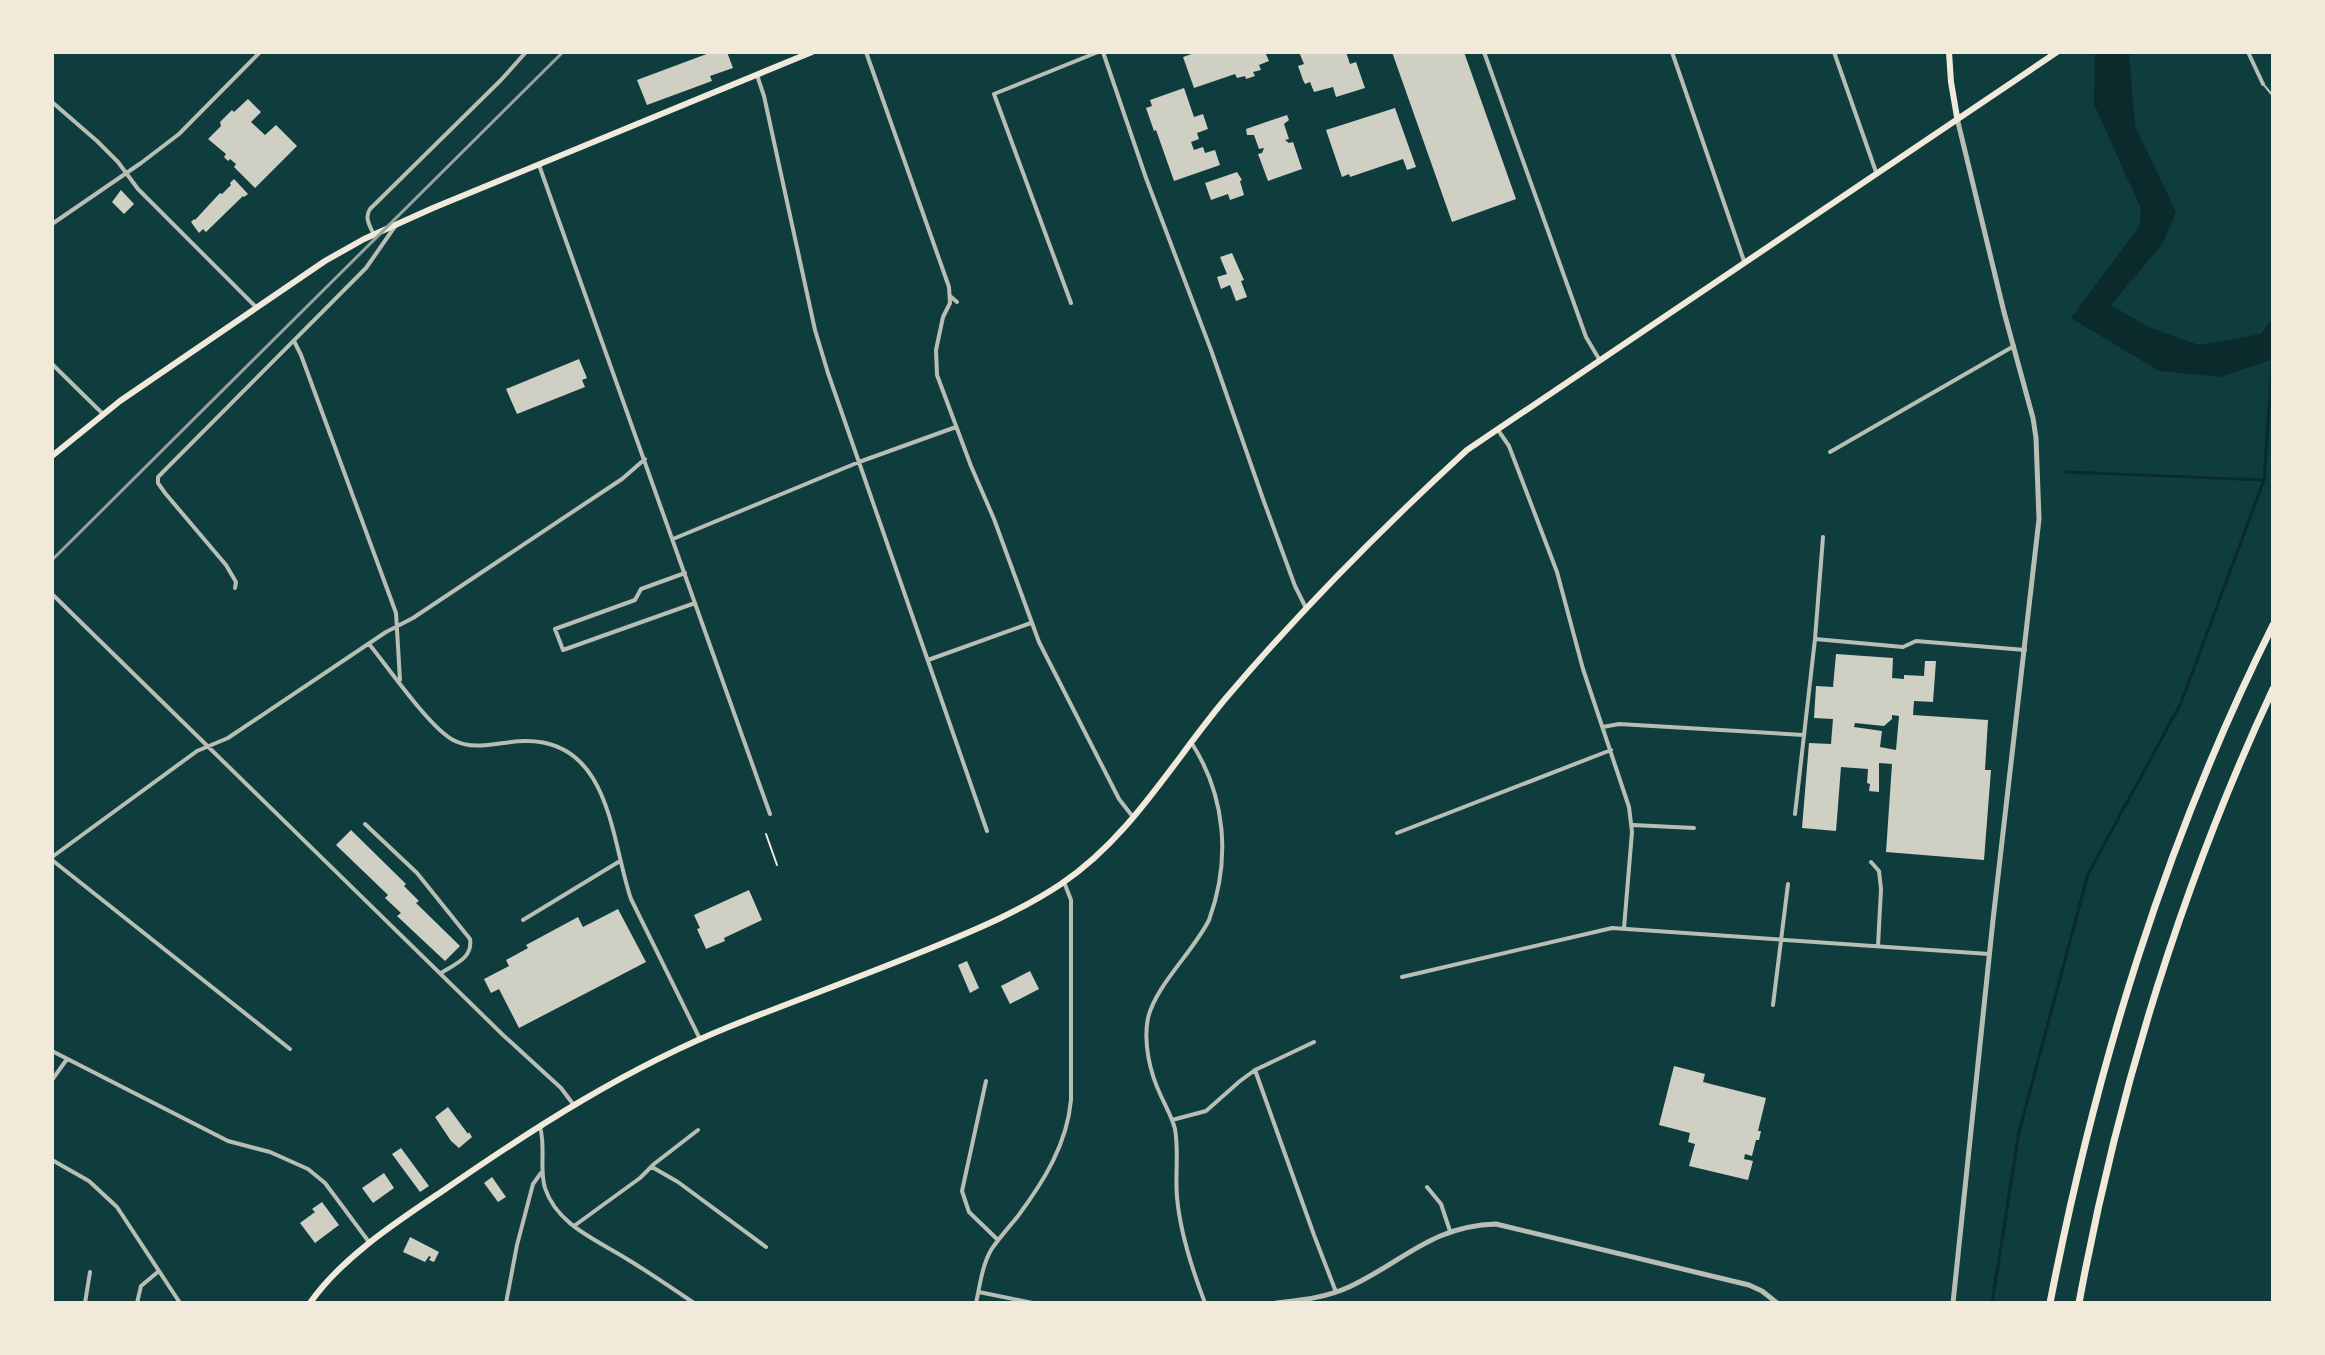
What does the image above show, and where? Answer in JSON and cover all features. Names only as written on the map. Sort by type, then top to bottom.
[{"type":"highway","points":[[2050,1303],[2080,1158],[2114,1029],[2171,859],[2212,758],[2273,625]]},
{"type":"highway","points":[[2079,1303],[2126,1091],[2154,997],[2191,888],[2273,689]]},
{"type":"main road","points":[[52,456],[103,414],[335,255],[397,225],[811,52]]},
{"type":"main road","points":[[1949,52],[1957,117]]},
{"type":"main road","points":[[310,1303],[340,1269],[371,1244],[432,1198],[573,1104],[700,1039],[988,925],[1064,882],[1108,846],[1227,698],[1306,608],[1406,506],[1467,450],[2057,52]]},
{"type":"street","points":[[52,224],[179,134],[260,52]]},
{"type":"street","points":[[374,235],[367,215],[375,203],[526,52]]},
{"type":"street","points":[[866,52],[950,296],[957,302]]},
{"type":"street","points":[[1071,303],[994,94],[1100,52],[1295,586],[1306,608]]},
{"type":"street","points":[[1484,52],[1586,337],[1599,359]]},
{"type":"street","points":[[1672,52],[1744,261]]},
{"type":"street","points":[[1834,52],[1876,172]]},
{"type":"street","points":[[2248,52],[2263,84]]},
{"type":"street","points":[[757,75],[815,330],[828,373],[987,831]]},
{"type":"street","points":[[52,102],[97,141],[143,194],[257,308]]},
{"type":"street","points":[[1953,1303],[2039,519],[2033,418],[1957,117]]},
{"type":"street","points":[[539,165],[770,814]]},
{"type":"street","points":[[235,588],[236,582],[226,565],[165,493],[158,480],[160,473],[366,268],[397,225]]},
{"type":"street","points":[[950,296],[936,350],[935,367],[956,427],[994,519],[1031,623],[1119,799],[1133,817]]},
{"type":"street","points":[[294,341],[396,613],[400,682]]},
{"type":"street","points":[[1830,452],[2014,346]]},
{"type":"street","points":[[52,364],[103,414]]},
{"type":"street","points":[[673,539],[859,462],[956,427]]},
{"type":"street","points":[[1497,428],[1509,446],[1557,572],[1583,669],[1629,807],[1632,825],[1624,928]]},
{"type":"street","points":[[290,1049],[52,858],[197,751],[228,738],[622,479],[645,459]]},
{"type":"street","points":[[1795,814],[1823,537]]},
{"type":"street","points":[[685,573],[641,589],[635,600],[555,629],[563,650],[695,603]]},
{"type":"street","points":[[52,594],[561,1088],[573,1104]]},
{"type":"street","points":[[927,660],[1031,623]]},
{"type":"street","points":[[1815,639],[1903,647],[1916,641],[2025,650]]},
{"type":"street","points":[[369,644],[434,724],[452,740],[470,745],[539,742],[562,750],[589,773],[611,816],[625,882],[642,924],[700,1039]]},
{"type":"street","points":[[1603,727],[1619,724],[1804,735]]},
{"type":"street","points":[[1191,742],[1204,763],[1221,815],[1223,862],[1209,920],[1155,1000],[1148,1019],[1147,1045],[1154,1079],[1175,1133],[1177,1198],[1182,1228],[1205,1303]]},
{"type":"street","points":[[1397,833],[1611,750]]},
{"type":"street","points":[[365,824],[417,873],[470,939],[471,952],[441,973]]},
{"type":"street","points":[[1632,825],[1694,828]]},
{"type":"street","points":[[523,920],[620,861]]},
{"type":"street","points":[[1871,862],[1879,871],[1881,889],[1878,946]]},
{"type":"street","points":[[976,1303],[986,1261],[1051,1165],[1070,1117],[1071,900],[1064,882]]},
{"type":"street","points":[[1773,1005],[1788,884]]},
{"type":"street","points":[[1402,977],[1612,928],[1990,954]]},
{"type":"street","points":[[1172,1120],[1206,1111],[1255,1070],[1314,1042]]},
{"type":"street","points":[[52,1051],[228,1141],[280,1156],[308,1169],[325,1183],[371,1244]]},
{"type":"street","points":[[52,1080],[67,1059]]},
{"type":"street","points":[[1255,1070],[1336,1292]]},
{"type":"street","points":[[986,1081],[962,1191],[969,1212],[998,1240]]},
{"type":"street","points":[[540,1125],[544,1146],[542,1171],[553,1204],[574,1226],[694,1303]]},
{"type":"street","points":[[574,1226],[640,1178],[698,1130]]},
{"type":"street","points":[[52,1160],[89,1181],[110,1199],[130,1224],[180,1303]]},
{"type":"street","points":[[652,1167],[678,1182],[766,1247]]},
{"type":"street","points":[[506,1303],[533,1184],[542,1171]]},
{"type":"street","points":[[1427,1187],[1441,1204],[1450,1231]]},
{"type":"street","points":[[1276,1303],[1336,1292],[1450,1231],[1465,1226],[1504,1225],[1749,1285],[1777,1303]]},
{"type":"street","points":[[137,1303],[141,1286],[159,1271]]},
{"type":"street","points":[[85,1303],[90,1272]]},
{"type":"street","points":[[979,1292],[1033,1303]]},
{"type":"lane","points":[[2263,84],[2273,96]]},
{"type":"path","points":[[766,834],[777,865]]},
{"type":"water","points":[[2095,52],[2129,52],[2135,126],[2176,212],[2163,243],[2111,305],[2148,327],[2199,345],[2261,334],[2273,318],[2273,359],[2221,377],[2159,371],[2071,318],[2139,227],[2141,209],[2094,104]]},
{"type":"building","points":[[712,52],[727,52],[733,68],[710,76],[712,81],[647,105],[637,80]]},
{"type":"building","points":[[1197,52],[1265,52],[1269,61],[1259,65],[1261,70],[1253,72],[1255,76],[1246,79],[1245,76],[1237,78],[1235,74],[1194,88],[1183,57]]},
{"type":"building","points":[[1299,52],[1346,52],[1350,64],[1356,62],[1365,88],[1336,97],[1333,87],[1314,92],[1310,82],[1305,84],[1303,80],[1298,66],[1304,64]]},
{"type":"building","points":[[1392,52],[1464,52],[1516,199],[1452,222]]},
{"type":"building","points":[[1184,88],[1194,117],[1203,114],[1208,129],[1197,133],[1199,139],[1191,142],[1194,150],[1203,147],[1205,153],[1215,150],[1220,165],[1174,181],[1146,108],[1152,106],[1150,100]]},
{"type":"building","points":[[248,99],[261,112],[251,122],[265,135],[276,125],[297,146],[255,188],[234,167],[236,164],[230,159],[228,161],[224,157],[226,154],[208,139],[232,110],[234,112]]},
{"type":"building","points":[[1395,108],[1416,167],[1407,170],[1403,159],[1342,177],[1326,130]]},
{"type":"building","points":[[1287,115],[1289,120],[1284,124],[1289,139],[1285,140],[1293,142],[1302,169],[1268,181],[1258,154],[1264,148],[1259,149],[1254,135],[1247,135],[1246,129]]},
{"type":"building","points":[[1237,172],[1242,180],[1244,195],[1230,200],[1228,194],[1211,200],[1205,183]]},
{"type":"building","points":[[234,179],[248,194],[206,232],[203,229],[199,233],[191,222]]},
{"type":"building","points":[[121,190],[134,204],[124,214],[112,202]]},
{"type":"building","points":[[1232,253],[1244,280],[1241,281],[1247,297],[1236,301],[1230,285],[1221,289],[1217,277],[1227,274],[1220,257]]},
{"type":"building","points":[[579,359],[587,378],[582,380],[585,387],[517,414],[506,389]]},
{"type":"building","points":[[1836,654],[1893,658],[1892,678],[1904,679],[1904,675],[1924,676],[1925,661],[1936,661],[1933,702],[1914,701],[1913,715],[1988,720],[1985,770],[1991,770],[1984,860],[1886,852],[1892,764],[1879,763],[1879,792],[1869,791],[1868,769],[1841,767],[1836,831],[1802,828],[1809,743],[1831,744],[1833,719],[1814,718],[1816,686],[1833,687]],"holes":[[[1892,715],[1899,716],[1896,750],[1880,747],[1882,731],[1854,727],[1855,723],[1884,726]]]},
{"type":"building","points":[[351,830],[406,884],[404,886],[419,901],[416,903],[460,946],[445,961],[397,916],[401,913],[385,898],[388,895],[336,845]]},
{"type":"building","points":[[749,890],[762,920],[706,949],[694,915]]},
{"type":"building","points":[[618,909],[646,962],[519,1028],[499,989],[491,993],[484,979],[509,966],[506,960],[528,948],[526,945],[578,917],[583,927]]},
{"type":"building","points":[[967,961],[979,988],[970,993],[958,965]]},
{"type":"building","points":[[1030,971],[1039,989],[1010,1004],[1001,986]]},
{"type":"building","points":[[1674,1066],[1705,1074],[1703,1082],[1766,1098],[1758,1131],[1761,1131],[1759,1140],[1756,1140],[1752,1156],[1745,1154],[1744,1159],[1753,1161],[1748,1180],[1689,1166],[1695,1144],[1688,1142],[1690,1133],[1659,1125]]},
{"type":"building","points":[[448,1107],[472,1137],[459,1148],[435,1117]]},
{"type":"building","points":[[401,1148],[429,1186],[420,1192],[392,1154]]},
{"type":"building","points":[[384,1173],[394,1188],[373,1203],[362,1188]]},
{"type":"building","points":[[492,1177],[506,1197],[498,1202],[484,1183]]},
{"type":"building","points":[[322,1202],[339,1225],[315,1243],[300,1223],[315,1212],[312,1209]]},
{"type":"building","points":[[410,1237],[439,1252],[434,1262],[429,1260],[429,1256],[425,1262],[403,1252]]},
{"type":"waterway","points":[[1992,1303],[2019,1132],[2088,874],[2181,703],[2264,480],[2273,350]]},
{"type":"waterway","points":[[2066,472],[2264,480]]},
{"type":"railway","points":[[52,560],[563,52]]}]
